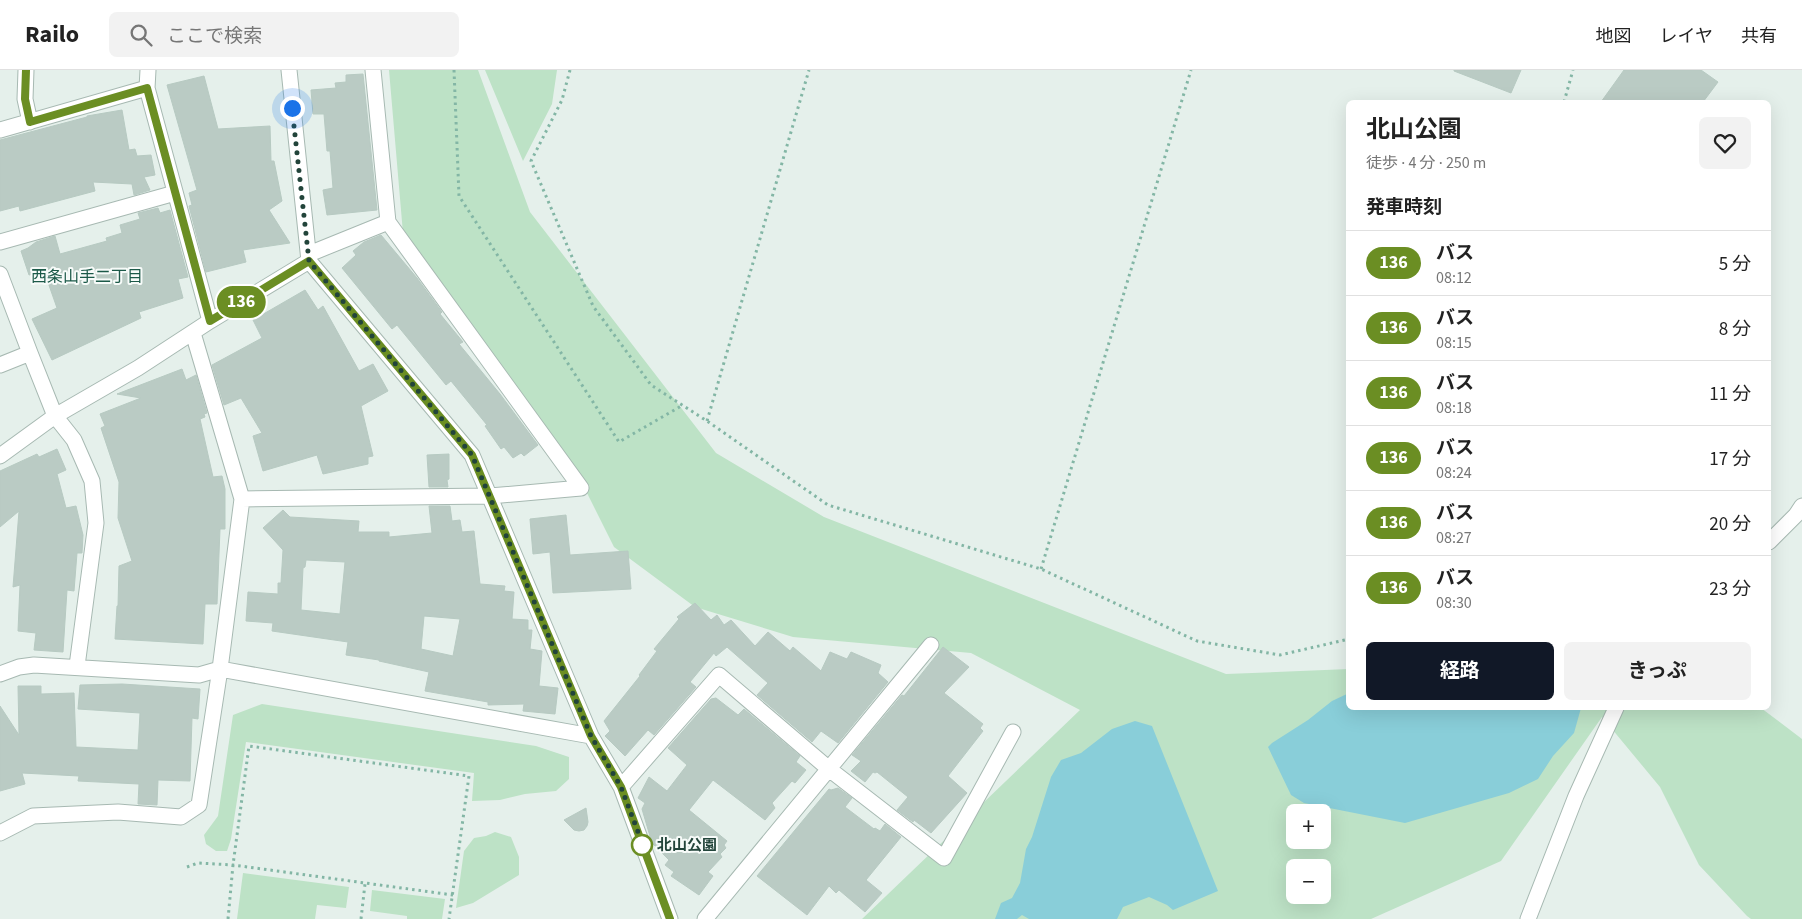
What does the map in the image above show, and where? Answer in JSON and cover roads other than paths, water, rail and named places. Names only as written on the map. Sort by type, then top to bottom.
[{"type":"street","points":[[26,70],[25,99],[30,122]]},
{"type":"street","points":[[148,70],[147,88],[210,321]]},
{"type":"street","points":[[289,70],[309,257],[472,455],[591,736],[621,787],[670,919]]},
{"type":"street","points":[[242,500],[490,496],[581,488],[388,222],[373,70]]},
{"type":"street","points":[[0,130],[147,88]]},
{"type":"street","points":[[0,242],[175,193]]},
{"type":"street","points":[[0,456],[55,416],[138,368],[309,257],[388,222]]},
{"type":"street","points":[[0,274],[55,416],[74,440],[92,481],[96,523],[77,666]]},
{"type":"street","points":[[0,833],[33,816],[118,812],[181,816],[199,805],[220,669],[242,500],[193,333]]},
{"type":"street","points":[[0,366],[30,353]]},
{"type":"street","points":[[1771,540],[1802,506]]},
{"type":"street","points":[[705,919],[931,645]]},
{"type":"street","points":[[0,674],[19,667],[34,665],[77,666],[199,675],[220,669],[591,736]]},
{"type":"street","points":[[621,787],[719,674],[829,769],[944,858],[1013,732]]},
{"type":"street","points":[[1528,919],[1576,796],[1615,710]]},
{"type":"water","points":[[1346,694],[1346,710],[1580,710],[1574,733],[1553,756],[1538,779],[1509,793],[1405,823],[1331,808],[1331,804],[1304,803],[1291,795],[1268,747],[1332,701]]},
{"type":"water","points":[[1135,721],[1152,726],[1218,891],[1173,910],[1167,905],[1149,897],[1123,907],[1117,919],[1029,919],[1022,915],[1017,919],[995,919],[1001,903],[1012,898],[1020,883],[1026,849],[1032,837],[1051,777],[1061,760],[1081,753],[1112,729]]},
{"type":"place","name":"北山公園","points":[[642,845]]},
{"type":"district","name":"西条山手二丁目","points":[[87,277]]}]
